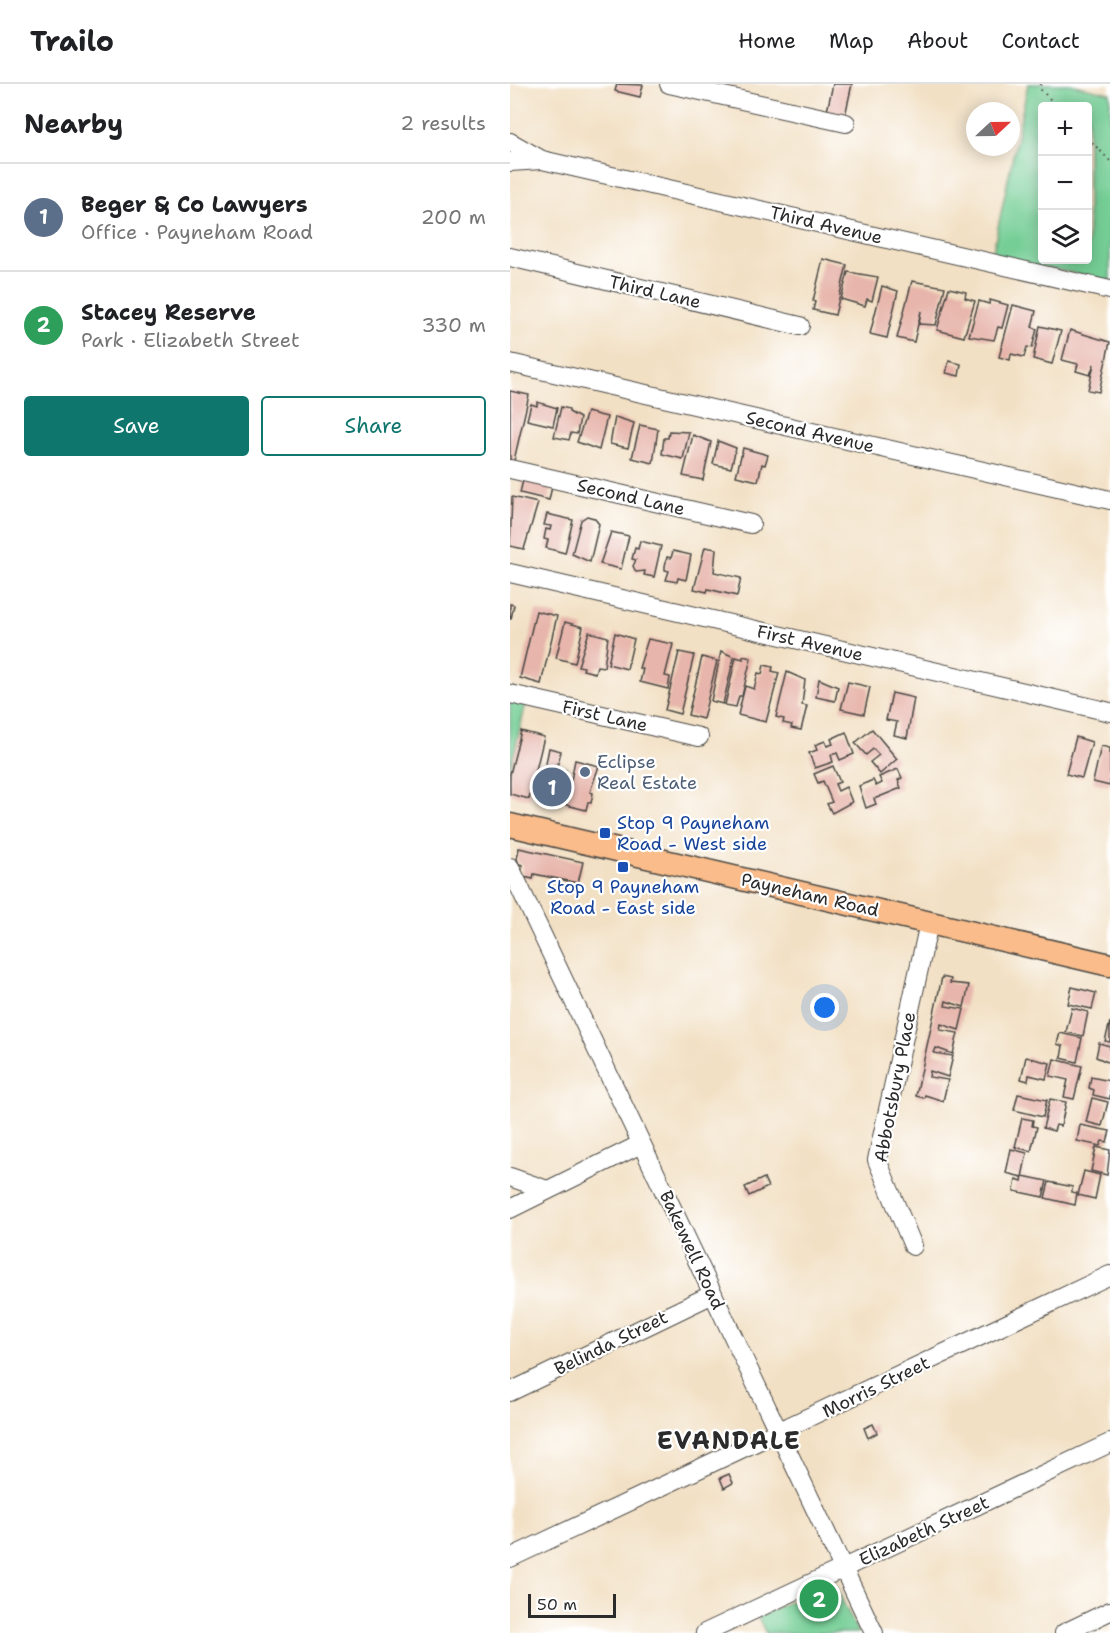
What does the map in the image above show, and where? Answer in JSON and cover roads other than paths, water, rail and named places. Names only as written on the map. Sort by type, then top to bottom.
[{"type":"main road","name":"Payneham Road","points":[[510,825],[1110,965]]},
{"type":"street","points":[[669,84],[846,123]]},
{"type":"street","name":"Third Avenue","points":[[510,142],[542,160],[1110,290]]},
{"type":"street","name":"Third Avenue","points":[[510,162],[542,160]]},
{"type":"street","name":"Third Lane","points":[[510,257],[800,326]]},
{"type":"street","name":"Second Avenue","points":[[510,363],[1110,500]]},
{"type":"street","name":"Second Lane","points":[[510,469],[751,524]]},
{"type":"street","name":"First Avenue","points":[[510,573],[1110,712]]},
{"type":"street","name":"First Lane","points":[[510,694],[699,737]]},
{"type":"street","name":"Bakewell Road","points":[[510,867],[874,1633]]},
{"type":"street","name":"Abbotsbury Place","points":[[913,1246],[877,1165],[929,923]]},
{"type":"street","points":[[510,1209],[641,1144]]},
{"type":"street","points":[[510,1177],[547,1190]]},
{"type":"street","name":"Morris Street","points":[[510,1557],[779,1433],[1110,1275]]},
{"type":"street","name":"Belinda Street","points":[[510,1392],[713,1294]]},
{"type":"street","name":"Elizabeth Street","points":[[705,1633],[1110,1443]]},
{"type":"street","points":[[1064,1633],[1110,1611]]},
{"type":"place","name":"Eclipse Real Estate","points":[[585,772]]},
{"type":"place","name":"Beger & Co Lawyers","points":[[552,787]]},
{"type":"place","name":"Stop 9 Payneham Road - West side","points":[[605,833]]},
{"type":"place","name":"Stop 9 Payneham Road - East side","points":[[623,867]]},
{"type":"place","name":"Stacey Reserve","points":[[819,1599]]},
{"type":"district","name":"EVANDALE","points":[[729,1441]]}]
